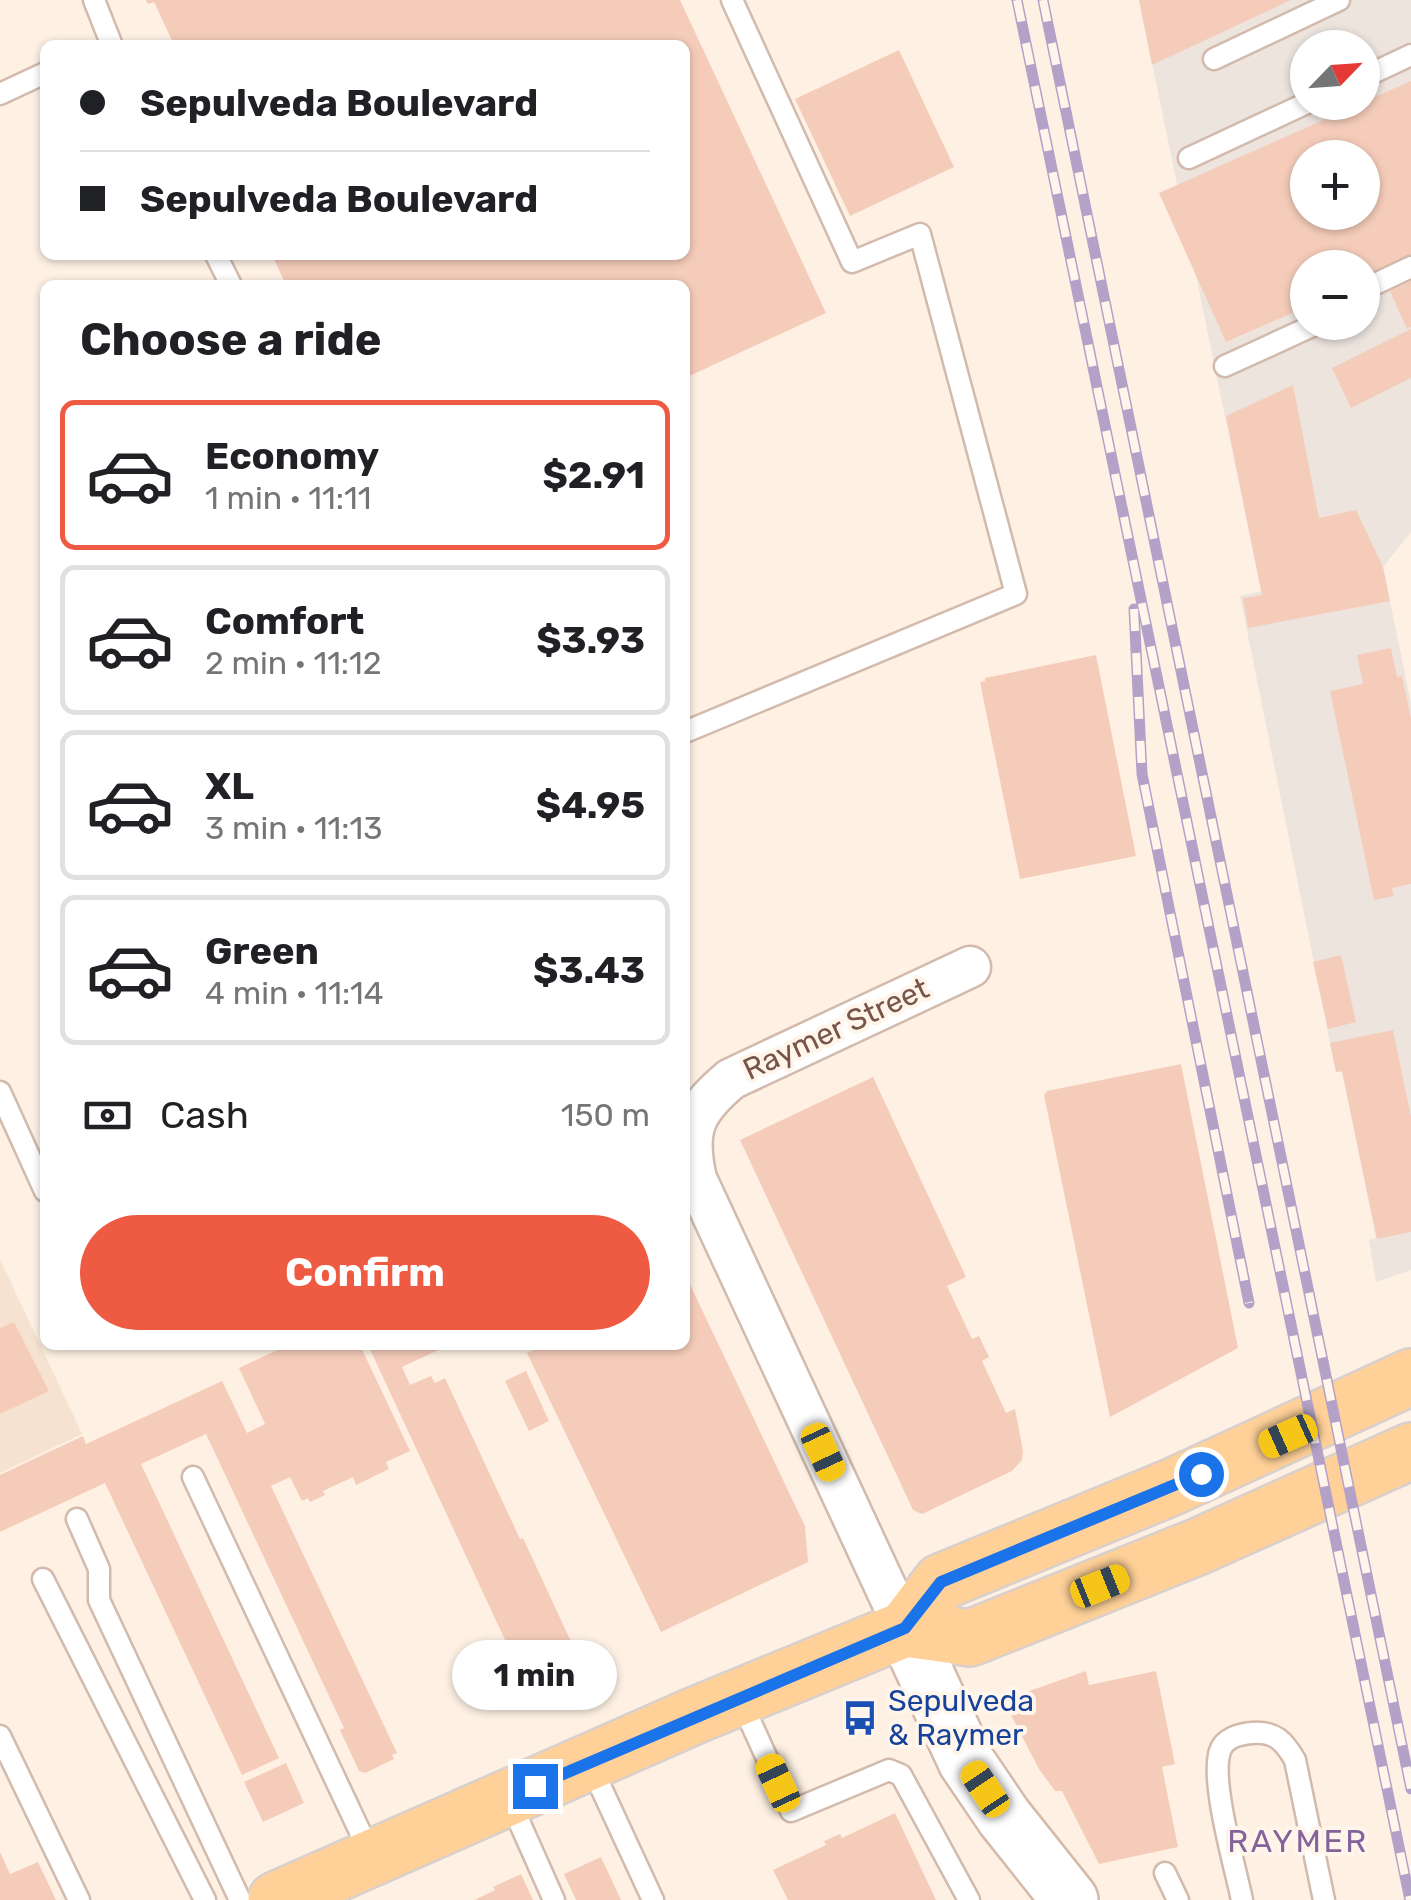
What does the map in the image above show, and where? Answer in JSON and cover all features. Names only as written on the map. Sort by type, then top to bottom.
[{"type":"main road","points":[[276,1900],[350,1872],[508,1797],[905,1628],[941,1582],[1172,1487],[1411,1377]]},
{"type":"main road","points":[[905,1628],[970,1638],[1198,1547],[1411,1451]]},
{"type":"street","name":"Raymer Street","points":[[970,966],[731,1079],[709,1098],[692,1124],[690,1150],[696,1180],[966,1761],[1004,1817],[1070,1900]]},
{"type":"lane","points":[[94,0],[109,40]]},
{"type":"lane","points":[[690,730],[1016,594],[920,234],[852,262],[732,0]]},
{"type":"lane","points":[[1214,60],[1339,0]]},
{"type":"lane","points":[[1380,70],[1411,55]]},
{"type":"lane","points":[[0,94],[40,75]]},
{"type":"lane","points":[[1189,158],[1290,111]]},
{"type":"lane","points":[[1380,281],[1411,267]]},
{"type":"lane","points":[[1225,366],[1290,336]]},
{"type":"lane","points":[[0,1092],[40,1180]]},
{"type":"lane","points":[[193,1477],[350,1872]]},
{"type":"lane","points":[[77,1519],[98,1569],[99,1600],[240,1900]]},
{"type":"lane","points":[[43,1579],[205,1900]]},
{"type":"lane","points":[[740,1697],[791,1811],[888,1770],[901,1775],[969,1900]]},
{"type":"lane","points":[[1242,1900],[1217,1778],[1220,1748],[1229,1738],[1271,1733],[1285,1742],[1295,1760],[1324,1900]]},
{"type":"lane","points":[[0,1736],[79,1900]]},
{"type":"lane","points":[[590,1762],[652,1900]]},
{"type":"lane","points":[[508,1797],[554,1900]]},
{"type":"lane","points":[[1165,1873],[1178,1900]]},
{"type":"shaded area","points":[[1139,0],[1411,0],[1411,532],[1383,567],[1411,703],[1411,1270],[1376,1282],[1369,1240],[1376,1238],[1342,1072],[1336,1072],[1240,596],[1261,591]]},
{"type":"shaded area","points":[[0,1259],[82,1434],[0,1473]]},
{"type":"building","points":[[146,0],[680,0],[826,313],[690,376],[690,280],[284,280],[274,260],[690,260],[690,40],[172,40],[154,2],[148,4]]},
{"type":"building","points":[[1139,0],[1291,0],[1152,65]]},
{"type":"building","points":[[899,50],[954,167],[850,216],[795,99]]},
{"type":"building","points":[[1411,81],[1411,260],[1380,273],[1380,250],[1290,250],[1290,314],[1226,342],[1159,193],[1323,120],[1380,120],[1380,95]]},
{"type":"building","points":[[1411,281],[1411,327],[1407,329],[1390,291]]},
{"type":"building","points":[[1411,329],[1411,378],[1351,408],[1332,368]]},
{"type":"building","points":[[1293,385],[1319,518],[1356,510],[1383,567],[1390,601],[1248,628],[1243,598],[1262,595],[1226,416]]},
{"type":"building","points":[[1391,648],[1411,718],[1411,884],[1392,888],[1394,896],[1374,900],[1330,691],[1363,684],[1357,655]]},
{"type":"building","points":[[1096,655],[1136,856],[1020,879],[980,682]]},
{"type":"building","points":[[1341,955],[1356,1022],[1328,1029],[1313,962]]},
{"type":"building","points":[[1393,1030],[1411,1117],[1411,1232],[1377,1239],[1342,1071],[1336,1072],[1330,1043]]},
{"type":"building","points":[[1181,1064],[1238,1348],[1110,1417],[1044,1095],[1047,1091]]},
{"type":"building","points":[[873,1077],[966,1277],[947,1286],[972,1339],[979,1336],[989,1357],[982,1361],[1006,1413],[1015,1409],[1023,1451],[1022,1460],[1012,1471],[922,1514],[913,1510],[740,1140]]},
{"type":"building","points":[[690,1284],[805,1526],[808,1562],[661,1632],[527,1353],[690,1350]]},
{"type":"building","points":[[14,1322],[49,1391],[0,1414],[0,1328]]},
{"type":"building","points":[[277,1350],[362,1350],[410,1451],[386,1462],[389,1469],[356,1485],[353,1477],[310,1502],[308,1498],[302,1501],[290,1477],[271,1486],[397,1753],[392,1755],[394,1759],[365,1773],[359,1771],[340,1730],[344,1728],[206,1434],[141,1464],[279,1758],[242,1775],[105,1483],[0,1532],[0,1475],[83,1436],[86,1444],[222,1381],[247,1433],[265,1424],[239,1368]]},
{"type":"building","points":[[370,1350],[438,1350],[402,1367],[410,1385],[431,1376],[435,1383],[445,1378],[520,1539],[523,1538],[573,1646],[576,1644],[587,1669],[531,1696]]},
{"type":"building","points":[[526,1371],[549,1421],[529,1431],[505,1381]]},
{"type":"building","points":[[1086,1671],[1089,1685],[1156,1671],[1175,1764],[1162,1767],[1178,1847],[1099,1864],[1062,1791],[1055,1791],[1039,1769],[1011,1715],[1018,1708],[1018,1695]]},
{"type":"building","points":[[286,1763],[304,1803],[263,1822],[244,1782]]},
{"type":"building","points":[[895,1813],[936,1900],[788,1900],[773,1870],[826,1845],[824,1841],[840,1834],[842,1838]]},
{"type":"building","points":[[0,1852],[10,1874],[38,1862],[56,1900],[0,1900]]},
{"type":"building","points":[[601,1857],[621,1900],[576,1900],[564,1874]]},
{"type":"building","points":[[521,1874],[533,1900],[474,1900],[495,1890],[493,1887]]},
{"type":"railway","points":[[1017,0],[1410,1900]]},
{"type":"railway","points":[[1043,0],[1411,1789]]},
{"type":"railway","points":[[1134,609],[1142,774],[1249,1303]]},
{"type":"place","name":"Sepulveda & Raymer","points":[[860,1718]]},
{"type":"district","name":"RAYMER","points":[[1298,1841]]},
{"type":"route","points":[[535,1786],[905,1628],[941,1582],[1201,1474]]}]
